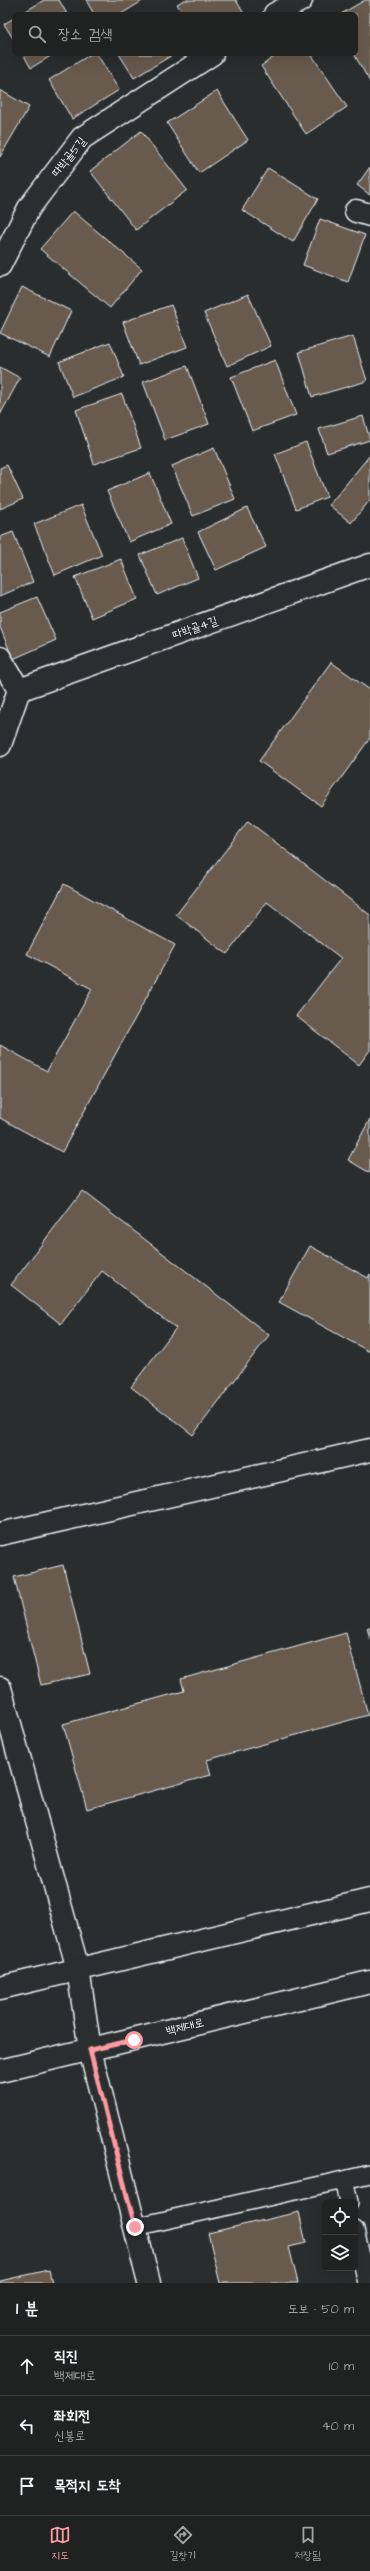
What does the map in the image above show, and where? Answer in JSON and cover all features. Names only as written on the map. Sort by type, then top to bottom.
[{"type":"street","points":[[279,12],[301,0]]},
{"type":"street","name":"따박골5길","points":[[0,265],[29,208],[82,138],[209,56]]},
{"type":"street","name":"따박골4길","points":[[19,690],[370,565]]},
{"type":"street","points":[[0,658],[19,690],[0,745]]},
{"type":"street","points":[[0,1534],[370,1450]]},
{"type":"street","points":[[0,1688],[78,1969],[90,2050],[149,2283]]},
{"type":"street","points":[[0,1988],[370,1900]]},
{"type":"street","name":"백제대로","points":[[0,2071],[370,1982]]},
{"type":"lane","points":[[135,2227],[370,2174]]},
{"type":"lane","points":[[344,2180],[348,2199]]},
{"type":"lane","points":[[356,2235],[367,2283]]},
{"type":"building","points":[[44,0],[59,0],[66,12],[24,12]]},
{"type":"building","points":[[86,0],[144,0],[124,12],[93,12]]},
{"type":"building","points":[[184,0],[236,0],[243,12],[182,12],[177,4]]},
{"type":"building","points":[[365,0],[370,0],[370,82],[355,56],[358,56],[358,12],[344,12]]},
{"type":"building","points":[[12,19],[12,37],[4,24]]},
{"type":"building","points":[[24,56],[51,56],[31,68]]},
{"type":"building","points":[[88,56],[98,56],[119,90],[72,119],[49,80]]},
{"type":"building","points":[[120,56],[171,56],[134,78]]},
{"type":"building","points":[[275,56],[312,56],[347,107],[306,134],[261,66]]},
{"type":"building","points":[[0,90],[29,107],[0,157]]},
{"type":"building","points":[[217,91],[248,140],[199,173],[167,123]]},
{"type":"building","points":[[141,131],[187,190],[136,230],[90,171]]},
{"type":"building","points":[[370,167],[370,195],[357,185]]},
{"type":"building","points":[[268,168],[318,199],[293,242],[242,210]]},
{"type":"building","points":[[73,211],[142,269],[110,308],[40,249]]},
{"type":"building","points":[[320,219],[365,235],[348,282],[303,265]]},
{"type":"building","points":[[22,287],[71,311],[50,357],[0,333]]},
{"type":"building","points":[[248,294],[271,346],[227,366],[204,313]]},
{"type":"building","points":[[171,305],[187,347],[139,365],[123,322]]},
{"type":"building","points":[[353,336],[367,381],[312,397],[299,352]]},
{"type":"building","points":[[110,342],[124,377],[73,397],[59,362]]},
{"type":"building","points":[[275,360],[296,415],[252,431],[231,377]]},
{"type":"building","points":[[187,366],[209,424],[165,440],[143,382]]},
{"type":"building","points":[[0,367],[20,378],[0,415]]},
{"type":"building","points":[[122,394],[141,448],[94,464],[76,410]]},
{"type":"building","points":[[363,416],[370,440],[327,453],[319,429]]},
{"type":"building","points":[[306,442],[327,497],[296,509],[275,454]]},
{"type":"building","points":[[214,448],[235,499],[193,516],[172,466]]},
{"type":"building","points":[[370,455],[370,500],[351,523],[329,505]]},
{"type":"building","points":[[7,465],[23,499],[0,509],[0,468]]},
{"type":"building","points":[[150,473],[171,524],[129,542],[107,491]]},
{"type":"building","points":[[81,505],[102,555],[55,575],[34,524]]},
{"type":"building","points":[[247,508],[266,547],[216,570],[198,532]]},
{"type":"building","points":[[13,532],[33,582],[0,596],[0,537]]},
{"type":"building","points":[[182,538],[198,578],[157,595],[140,555]]},
{"type":"building","points":[[121,559],[137,599],[92,618],[75,577]]},
{"type":"building","points":[[37,597],[56,640],[13,659],[0,627],[0,612]]},
{"type":"building","points":[[331,662],[370,690],[370,738],[321,806],[259,761]]},
{"type":"building","points":[[248,821],[370,915],[370,1050],[359,1065],[296,1016],[341,958],[267,902],[227,954],[176,915]]},
{"type":"building","points":[[64,884],[175,945],[62,1152],[0,1118],[0,1045],[47,1071],[92,989],[27,954]]},
{"type":"building","points":[[370,1119],[370,1173],[348,1160]]},
{"type":"building","points":[[82,1191],[269,1335],[193,1435],[131,1387],[176,1328],[102,1271],[61,1324],[11,1285]]},
{"type":"building","points":[[310,1246],[368,1278],[370,1274],[370,1352],[279,1302]]},
{"type":"building","points":[[63,1565],[90,1674],[41,1685],[14,1577]]},
{"type":"building","points":[[367,1628],[370,1628],[370,1639]]},
{"type":"building","points":[[346,1633],[368,1715],[207,1760],[211,1775],[87,1809],[63,1724],[184,1691],[181,1679]]},
{"type":"building","points":[[299,2212],[306,2243],[289,2247],[298,2283],[220,2283],[208,2233]]},
{"type":"building","points":[[49,2270],[52,2283],[0,2283],[0,2281]]},
{"type":"route","points":[[134,2040],[90,2050],[135,2227]]}]
